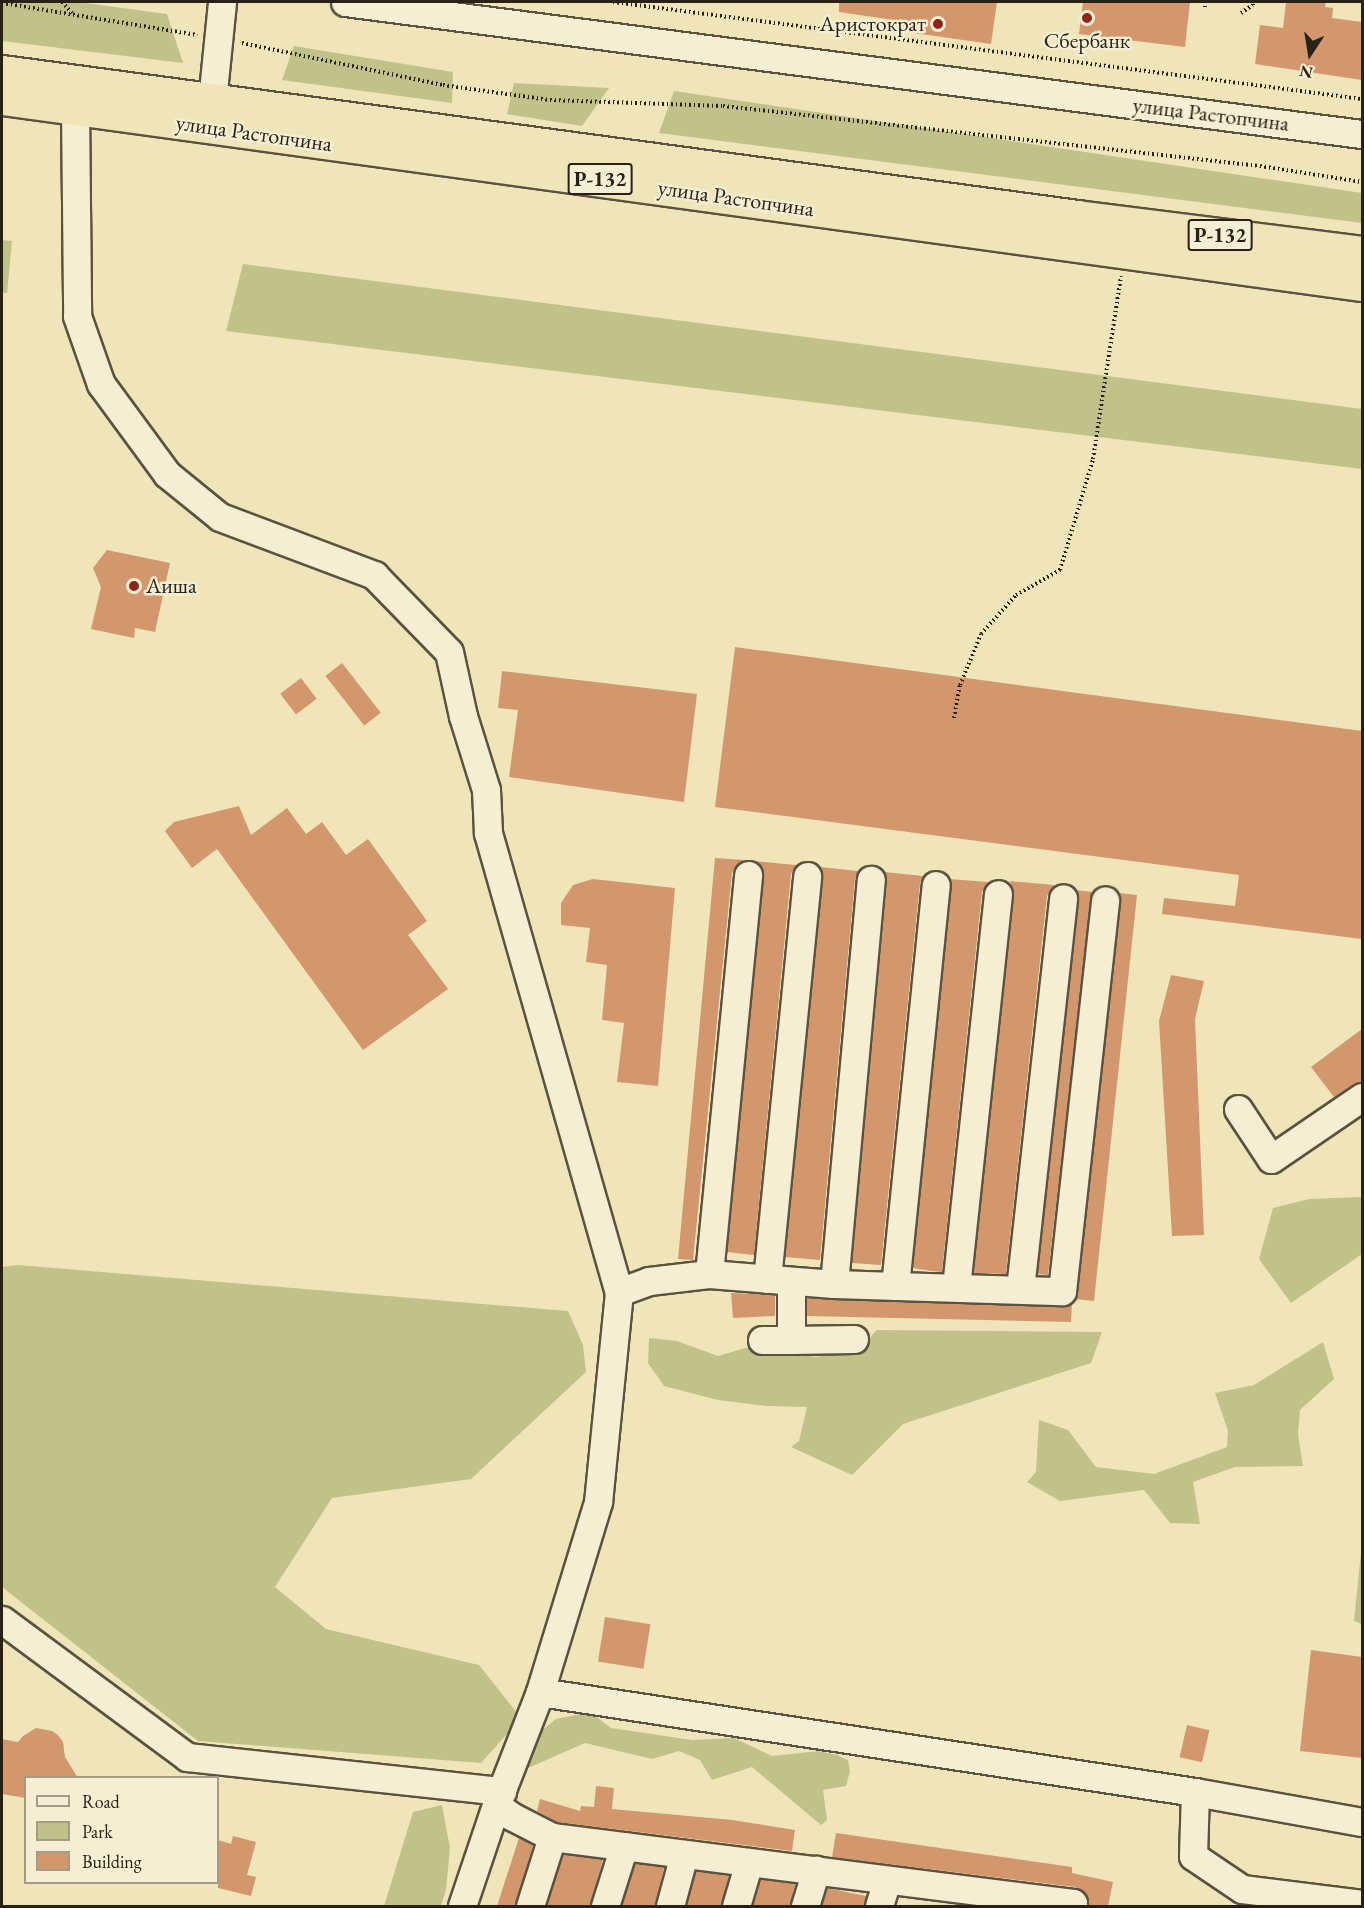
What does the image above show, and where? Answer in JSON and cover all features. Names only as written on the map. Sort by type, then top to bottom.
[{"type":"highway","name":"улица Растопчина","points":[[2,72],[212,102],[1362,253]]},
{"type":"highway","name":"улица Растопчина","points":[[2,98],[1362,284]]},
{"type":"street","name":"улица Растопчина","points":[[212,102],[222,2]]},
{"type":"street","name":"улица Растопчина","points":[[345,2],[1362,134]]},
{"type":"street","points":[[75,108],[77,316],[101,384],[166,474],[220,517],[374,575],[449,652],[463,716],[486,790],[488,833],[619,1292],[598,1502],[540,1692],[499,1798],[462,1906]]},
{"type":"street","points":[[709,1274],[747,875]]},
{"type":"street","points":[[791,1340],[779,1280],[807,876]]},
{"type":"street","points":[[834,1284],[871,880]]},
{"type":"street","points":[[895,1286],[936,885]]},
{"type":"street","points":[[956,1287],[998,894]]},
{"type":"street","points":[[1020,1289],[1063,898]]},
{"type":"street","points":[[619,1292],[649,1281],[709,1274],[834,1284],[1062,1291],[1106,900]]},
{"type":"street","points":[[1238,1109],[1271,1159],[1362,1097]]},
{"type":"street","points":[[762,1340],[854,1339]]},
{"type":"street","points":[[2,1620],[187,1757],[499,1798],[511,1816],[552,1837],[887,1880],[947,1897],[1072,1903],[1072,1906]]},
{"type":"street","points":[[540,1692],[1195,1792],[1362,1822]]},
{"type":"street","points":[[1195,1792],[1193,1856],[1242,1889],[1362,1904]]},
{"type":"street","points":[[530,1906],[552,1837]]},
{"type":"street","points":[[605,1906],[624,1846]]},
{"type":"street","points":[[670,1906],[684,1854]]},
{"type":"street","points":[[736,1906],[749,1862]]},
{"type":"street","points":[[805,1906],[816,1870]]},
{"type":"street","points":[[879,1906],[887,1880]]},
{"type":"path","points":[[62,2],[72,14]]},
{"type":"path","points":[[613,2],[1362,99]]},
{"type":"path","points":[[1241,13],[1253,2]]},
{"type":"path","points":[[2,3],[218,38],[443,85],[550,100],[723,106],[1260,166],[1362,182]]},
{"type":"path","points":[[954,718],[960,685],[981,634],[1016,595],[1060,570],[1093,459],[1125,252]]},
{"type":"green space","points":[[2,2],[78,2],[167,14],[183,63],[2,41]]},
{"type":"green space","points":[[294,46],[453,72],[452,103],[282,80]]},
{"type":"green space","points":[[514,83],[609,88],[582,126],[507,114]]},
{"type":"green space","points":[[674,91],[1362,193],[1362,223],[659,133]]},
{"type":"green space","points":[[2,240],[12,241],[7,293],[2,293]]},
{"type":"green space","points":[[243,264],[1362,409],[1362,469],[226,331]]},
{"type":"green space","points":[[1362,1197],[1362,1254],[1291,1303],[1259,1259],[1273,1208],[1309,1199]]},
{"type":"green space","points":[[18,1265],[568,1311],[583,1345],[586,1372],[471,1479],[332,1498],[275,1587],[326,1629],[479,1665],[521,1718],[481,1763],[198,1741],[2,1587],[2,1267]]},
{"type":"green space","points":[[876,1330],[1102,1332],[1091,1363],[903,1424],[852,1475],[791,1447],[799,1441],[807,1407],[766,1406],[718,1400],[664,1386],[648,1363],[649,1338],[677,1341],[718,1356],[749,1347],[815,1357],[861,1351]]},
{"type":"green space","points":[[1323,1342],[1334,1379],[1300,1410],[1298,1434],[1303,1466],[1235,1467],[1193,1482],[1200,1524],[1170,1523],[1144,1490],[1060,1501],[1027,1482],[1036,1472],[1039,1420],[1068,1430],[1096,1467],[1154,1474],[1227,1447],[1228,1431],[1215,1393],[1254,1385]]},
{"type":"green space","points":[[1362,1542],[1362,1624],[1354,1621]]},
{"type":"green space","points":[[590,1712],[611,1728],[692,1740],[734,1738],[772,1756],[819,1751],[837,1755],[848,1760],[850,1771],[846,1786],[823,1790],[827,1820],[821,1825],[752,1767],[712,1780],[700,1760],[679,1751],[652,1759],[585,1743],[528,1768],[540,1732],[556,1719]]},
{"type":"green space","points":[[442,1805],[450,1848],[446,1890],[441,1906],[384,1906],[413,1812]]},
{"type":"building","points":[[839,2],[997,2],[991,44],[886,29],[887,19],[839,12]]},
{"type":"building","points":[[1083,2],[1190,2],[1185,47],[1079,34]]},
{"type":"building","points":[[1286,2],[1326,2],[1325,7],[1333,8],[1332,18],[1362,22],[1362,80],[1255,64],[1260,25],[1283,28]]},
{"type":"building","points":[[107,550],[170,563],[155,632],[135,628],[134,638],[91,629],[101,587],[93,568]]},
{"type":"building","points":[[735,647],[1362,731],[1362,939],[1162,914],[1164,898],[1235,906],[1239,875],[715,807]]},
{"type":"building","points":[[342,663],[381,713],[364,726],[325,676]]},
{"type":"building","points":[[502,671],[697,694],[684,802],[509,777],[518,710],[498,708]]},
{"type":"building","points":[[301,678],[317,699],[296,714],[280,694]]},
{"type":"building","points":[[239,806],[251,835],[287,808],[306,834],[322,822],[346,855],[368,839],[427,921],[408,935],[448,989],[363,1050],[217,849],[192,868],[165,831],[174,822]]},
{"type":"building","points":[[715,858],[744,860],[736,865],[732,873],[693,1260],[678,1259]]},
{"type":"building","points":[[755,861],[796,865],[791,874],[754,1255],[727,1252],[764,877],[762,868]]},
{"type":"building","points":[[820,867],[858,871],[855,879],[820,1260],[785,1257],[823,878]]},
{"type":"building","points":[[884,872],[923,876],[920,883],[881,1265],[852,1263],[887,881]]},
{"type":"building","points":[[593,879],[675,888],[658,1086],[617,1082],[624,1023],[602,1020],[607,965],[586,962],[590,928],[561,925],[561,903],[573,885]]},
{"type":"building","points":[[950,879],[988,882],[982,892],[942,1272],[913,1268]]},
{"type":"building","points":[[1010,881],[1054,885],[1047,896],[1006,1274],[973,1273],[1014,896]]},
{"type":"building","points":[[1076,890],[1092,892],[1048,1275],[1037,1274],[1079,900]]},
{"type":"building","points":[[1119,893],[1137,895],[1094,1301],[1075,1299],[1121,902]]},
{"type":"building","points":[[1171,975],[1204,981],[1195,1019],[1204,1235],[1172,1236],[1159,1021]]},
{"type":"building","points":[[1362,1029],[1362,1082],[1353,1084],[1334,1097],[1311,1067]]},
{"type":"building","points":[[731,1293],[775,1295],[775,1316],[733,1318]]},
{"type":"building","points":[[807,1298],[1062,1307],[1072,1303],[1071,1322],[807,1316]]},
{"type":"building","points":[[605,1617],[650,1624],[643,1669],[598,1661]]},
{"type":"building","points":[[1311,1650],[1362,1657],[1362,1758],[1300,1751]]},
{"type":"building","points":[[1187,1725],[1209,1730],[1202,1762],[1180,1757]]},
{"type":"building","points":[[36,1728],[52,1731],[58,1735],[63,1742],[65,1757],[77,1776],[24,1776],[24,1798],[2,1794],[2,1739],[18,1742]]},
{"type":"building","points":[[596,1786],[614,1788],[612,1809],[732,1820],[795,1830],[792,1851],[557,1822],[537,1811],[540,1799],[580,1811],[581,1806],[594,1807]]},
{"type":"building","points":[[836,1833],[1072,1867],[1072,1873],[1113,1882],[1108,1906],[1088,1906],[1088,1898],[1084,1892],[1075,1887],[832,1857]]},
{"type":"building","points":[[233,1836],[256,1842],[247,1875],[256,1877],[251,1896],[218,1888],[219,1840],[231,1844]]},
{"type":"building","points":[[519,1838],[533,1845],[515,1906],[497,1906]]},
{"type":"building","points":[[563,1854],[603,1859],[590,1906],[546,1906]]},
{"type":"building","points":[[635,1863],[664,1867],[655,1906],[621,1906]]},
{"type":"building","points":[[696,1871],[729,1875],[721,1906],[686,1906]]},
{"type":"building","points":[[760,1879],[795,1884],[790,1906],[752,1906]]},
{"type":"building","points":[[827,1888],[866,1896],[864,1906],[821,1906]]},
{"type":"place","name":"Сбербанк","points":[[1087,18]]},
{"type":"place","name":"Аристократ","points":[[938,24]]},
{"type":"place","name":"Аиша","points":[[134,586]]}]
